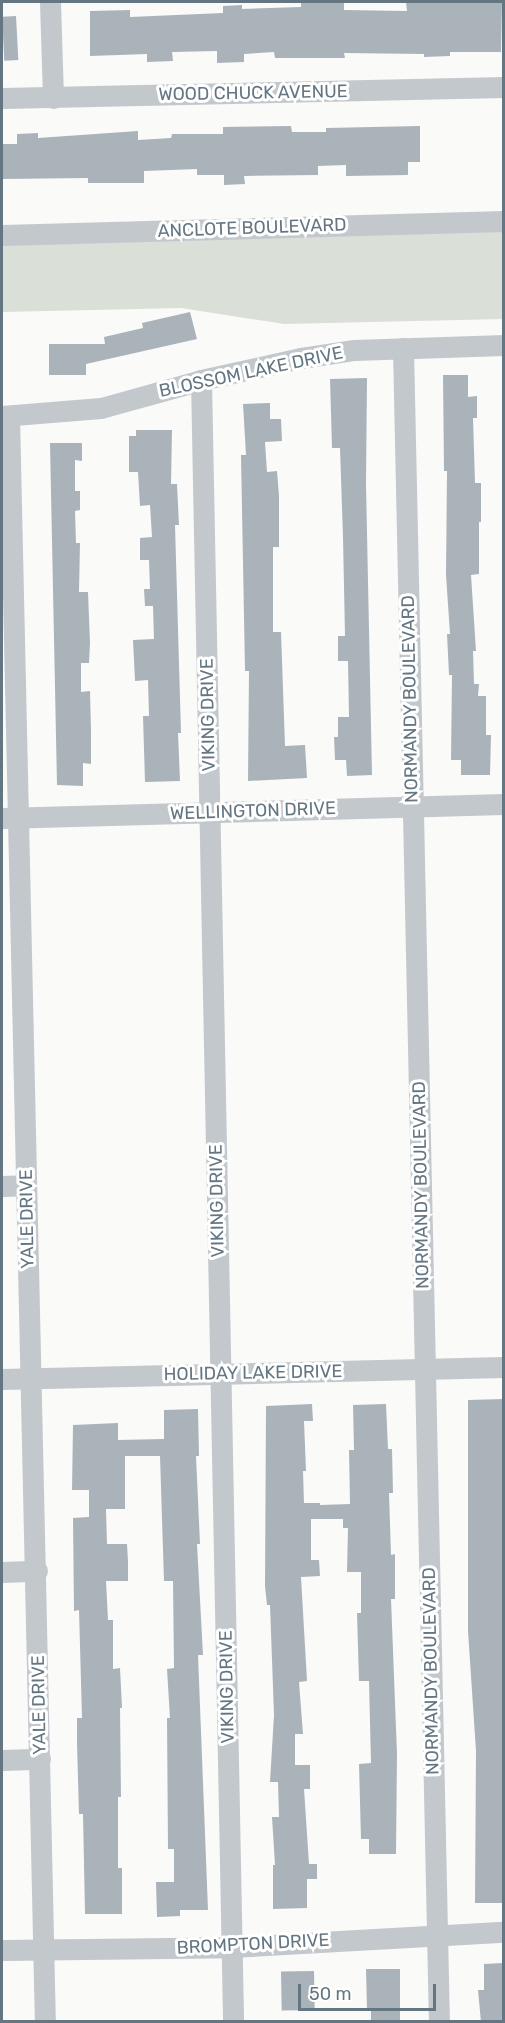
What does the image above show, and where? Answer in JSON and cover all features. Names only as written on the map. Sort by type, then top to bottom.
[{"type":"street","points":[[50,2],[53,98]]},
{"type":"street","name":"WOOD CHUCK AVENUE","points":[[2,98],[504,87]]},
{"type":"street","name":"ANCLOTE BOULEVARD","points":[[2,235],[504,221]]},
{"type":"street","name":"BLOSSOM LAKE DRIVE","points":[[5,416],[101,408],[201,380],[301,358],[354,350],[504,345]]},
{"type":"street","name":"NORMANDY BOULEVARD","points":[[403,348],[439,2022]]},
{"type":"street","name":"VIKING DRIVE","points":[[201,380],[233,2022]]},
{"type":"street","name":"YALE DRIVE","points":[[5,416],[12,994],[26,1185],[37,1571],[45,2022]]},
{"type":"street","name":"WELLINGTON DRIVE","points":[[10,818],[504,804]]},
{"type":"street","points":[[2,1186],[26,1185]]},
{"type":"street","name":"HOLIDAY LAKE DRIVE","points":[[2,1379],[504,1367]]},
{"type":"street","points":[[2,1572],[37,1571]]},
{"type":"street","points":[[2,1760],[40,1759]]},
{"type":"street","name":"BROMPTON DRIVE","points":[[2,1950],[232,1947],[437,1933],[504,1932]]},
{"type":"shaded area","points":[[503,230],[503,319],[284,324],[181,308],[2,312],[2,243]]},
{"type":"building","points":[[301,2],[344,2],[344,10],[407,11],[406,2],[502,2],[501,52],[450,52],[450,56],[424,57],[424,54],[344,53],[345,58],[275,58],[274,52],[244,54],[244,62],[217,63],[217,51],[172,52],[173,61],[147,62],[147,54],[90,56],[90,11],[130,10],[130,17],[223,13],[223,6],[242,5],[242,9],[301,7]]},
{"type":"building","points":[[16,16],[18,60],[4,61],[2,17]]},
{"type":"building","points":[[291,126],[292,132],[326,132],[326,128],[420,126],[420,162],[408,162],[408,175],[346,176],[346,165],[318,166],[318,175],[244,176],[245,184],[224,185],[224,175],[197,175],[197,169],[144,171],[144,183],[88,183],[88,178],[2,179],[2,144],[17,144],[17,134],[38,133],[38,138],[138,131],[138,140],[171,138],[172,134],[223,134],[223,127]]},
{"type":"building","points":[[190,312],[197,339],[86,364],[86,375],[49,375],[49,344],[105,344],[104,337],[143,328],[142,323]]},
{"type":"building","points":[[443,375],[468,375],[468,397],[477,396],[477,418],[473,418],[475,483],[481,483],[481,522],[479,522],[479,574],[471,575],[476,651],[473,651],[474,684],[479,684],[478,696],[486,696],[486,735],[491,735],[490,775],[461,775],[461,760],[451,760],[452,675],[449,675],[447,634],[450,634],[446,575],[447,471],[444,471]]},
{"type":"building","points":[[367,378],[366,484],[372,775],[347,776],[346,760],[335,760],[334,737],[338,737],[338,717],[349,717],[348,661],[338,661],[338,636],[345,636],[343,537],[340,448],[332,448],[330,379]]},
{"type":"building","points":[[270,403],[270,419],[281,419],[282,441],[265,442],[267,472],[277,471],[279,496],[279,547],[273,547],[273,632],[281,632],[285,746],[305,745],[307,778],[248,781],[249,671],[245,671],[241,455],[246,455],[243,404]]},
{"type":"building","points":[[136,430],[172,430],[171,484],[177,484],[179,525],[175,525],[181,733],[178,733],[180,781],[145,782],[143,716],[149,716],[148,680],[135,681],[133,640],[154,639],[153,606],[145,606],[144,589],[150,589],[149,560],[140,560],[140,538],[152,537],[150,505],[140,506],[138,472],[129,472],[129,436],[136,436]]},
{"type":"building","points":[[50,443],[82,443],[82,461],[75,460],[75,491],[80,491],[80,510],[75,511],[76,543],[80,543],[79,592],[88,592],[89,663],[81,663],[81,692],[90,691],[91,731],[91,764],[83,763],[83,786],[57,785]]},
{"type":"building","points":[[504,1399],[504,1903],[475,1903],[476,1751],[468,1631],[468,1400]]},
{"type":"building","points":[[312,1404],[313,1421],[304,1421],[306,1471],[303,1471],[304,1503],[320,1503],[320,1505],[350,1504],[349,1450],[354,1450],[353,1405],[386,1404],[388,1449],[392,1449],[393,1493],[389,1493],[391,1555],[395,1554],[395,1599],[391,1599],[397,1754],[396,1854],[369,1854],[369,1839],[361,1839],[359,1764],[371,1763],[369,1681],[359,1681],[357,1613],[361,1613],[361,1572],[347,1572],[348,1528],[343,1528],[343,1519],[311,1519],[311,1560],[319,1560],[320,1576],[301,1577],[307,1681],[299,1682],[303,1734],[295,1734],[295,1765],[310,1765],[310,1789],[304,1789],[309,1864],[317,1864],[317,1879],[307,1879],[307,1908],[273,1909],[273,1865],[275,1865],[272,1817],[279,1817],[278,1782],[270,1782],[274,1715],[270,1605],[267,1605],[265,1586],[266,1406]]},
{"type":"building","points":[[198,1409],[199,1456],[196,1456],[200,1544],[197,1544],[203,1655],[198,1655],[208,1910],[180,1910],[180,1916],[157,1917],[156,1882],[174,1882],[174,1849],[168,1849],[167,1718],[170,1718],[167,1669],[174,1668],[173,1581],[164,1581],[160,1456],[125,1456],[125,1509],[106,1509],[107,1544],[127,1544],[128,1561],[128,1581],[106,1581],[108,1620],[113,1620],[113,1669],[120,1668],[122,1708],[120,1708],[121,1797],[118,1797],[118,1868],[122,1868],[122,1914],[85,1914],[83,1814],[79,1814],[77,1743],[77,1718],[82,1718],[79,1610],[74,1611],[73,1518],[89,1517],[89,1490],[72,1490],[73,1425],[118,1423],[118,1440],[164,1439],[164,1410]]},
{"type":"building","points":[[504,1963],[504,2022],[481,2022],[478,1990],[484,1990],[484,1964]]},
{"type":"building","points":[[366,1969],[400,1969],[400,2022],[371,2022],[371,2009],[367,2009]]},
{"type":"building","points":[[314,1971],[315,2010],[282,2011],[281,1972]]}]
